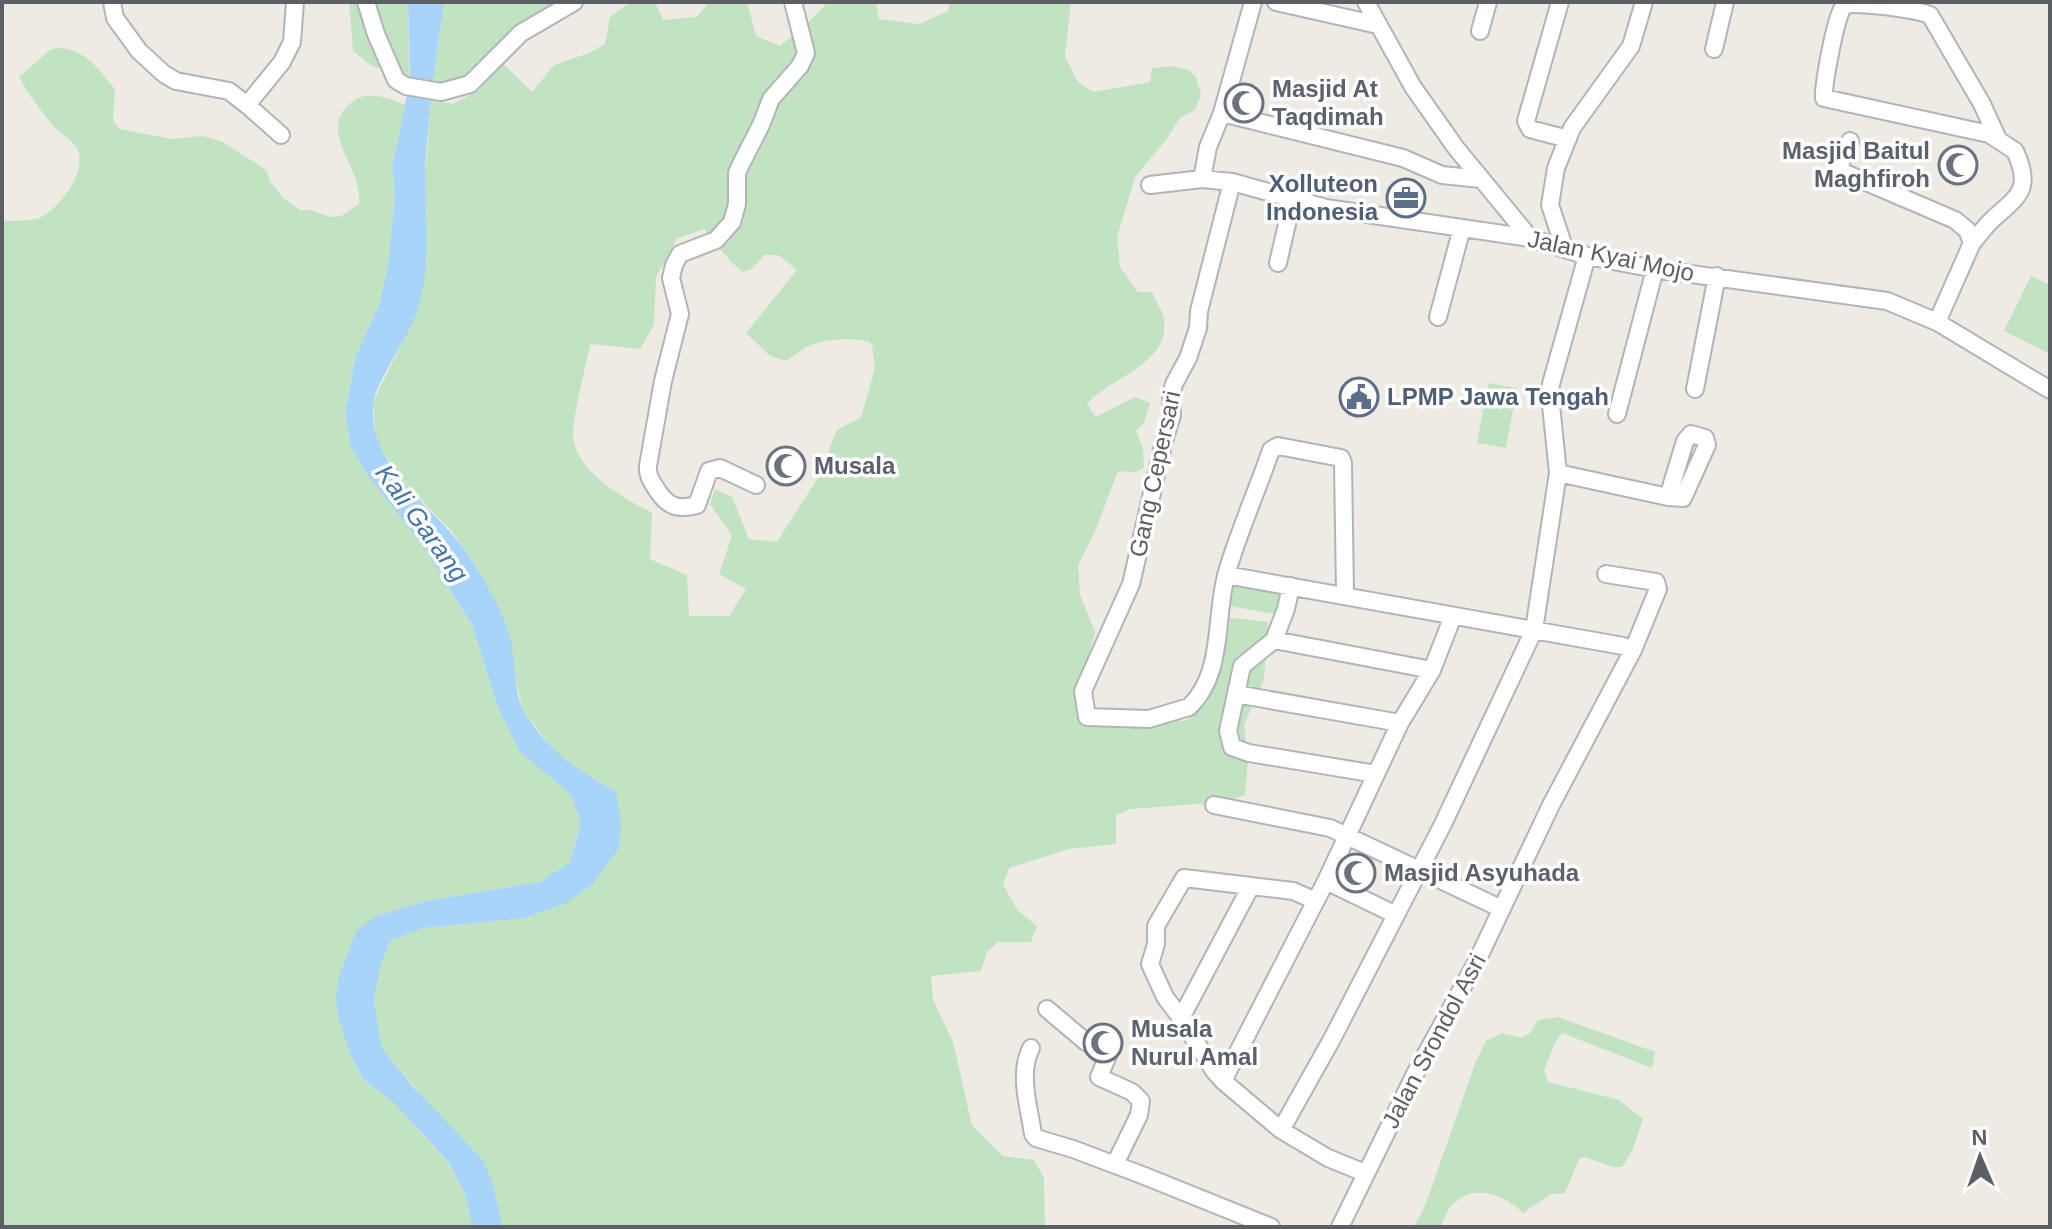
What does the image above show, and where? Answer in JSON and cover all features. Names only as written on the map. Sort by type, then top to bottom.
[{"type":"street","points":[[112,2],[115,18],[139,51],[164,74],[176,81],[229,91],[281,135]]},
{"type":"street","points":[[247,105],[282,62],[292,42],[295,2]]},
{"type":"street","points":[[366,2],[396,80],[406,86],[441,92],[476,80],[521,33],[574,2]]},
{"type":"street","points":[[756,485],[720,468],[709,471],[697,505],[673,508],[664,502],[649,476],[648,466],[663,381],[680,314],[672,271],[680,254],[716,240],[732,222],[737,204],[737,173],[771,99],[800,66],[806,53],[793,2]]},
{"type":"street","points":[[1202,179],[1208,147],[1222,113],[1253,2]]},
{"type":"street","points":[[1276,2],[1378,25]]},
{"type":"street","points":[[1366,2],[1413,87],[1456,148],[1530,238]]},
{"type":"street","points":[[1480,31],[1488,2]]},
{"type":"street","points":[[1560,2],[1526,121],[1530,129],[1568,139]]},
{"type":"street","points":[[1564,247],[1550,200],[1556,168],[1572,128],[1631,46],[1644,2]]},
{"type":"street","points":[[1714,49],[1725,2]]},
{"type":"street","points":[[1937,322],[1972,243],[1991,220],[2018,198],[2022,179],[2017,155],[2011,146],[1997,137],[1824,98],[1835,32],[1844,6],[1864,2],[1930,15],[1982,104],[1997,137]]},
{"type":"street","points":[[1222,113],[1403,158],[1442,175],[1481,179]]},
{"type":"street","points":[[1850,141],[1838,170],[1955,220],[1967,230],[1972,243]]},
{"type":"street","name":"Jalan Kyai Mojo","points":[[1150,185],[1202,179],[1232,182],[1326,208],[1530,238],[1587,256],[1655,269],[1887,301],[1937,322],[2050,390]]},
{"type":"street","name":"Gang Cepersari","points":[[1226,575],[1212,667],[1192,705],[1149,719],[1087,717],[1083,691],[1131,584],[1172,415],[1174,384],[1188,358],[1198,328],[1199,311],[1232,182]]},
{"type":"street","points":[[1278,263],[1293,198]]},
{"type":"street","points":[[1438,317],[1462,228]]},
{"type":"street","points":[[1281,1130],[1420,870],[1486,737],[1534,630],[1558,473],[1551,384],[1587,256]]},
{"type":"street","points":[[1617,414],[1655,269]]},
{"type":"street","points":[[1695,389],[1717,276]]},
{"type":"street","points":[[1345,594],[1341,458],[1283,445],[1271,450],[1226,575],[1345,594],[1633,650]]},
{"type":"street","points":[[1558,473],[1668,497]]},
{"type":"street","name":"Jalan Srondol Asri","points":[[1340,1227],[1502,909],[1551,805],[1633,650],[1659,585],[1606,574]]},
{"type":"street","points":[[1291,586],[1274,640],[1244,663],[1228,731],[1232,747],[1249,753],[1376,774]]},
{"type":"street","points":[[1223,1081],[1349,836],[1400,723],[1432,670],[1453,616]]},
{"type":"street","points":[[1274,640],[1432,670]]},
{"type":"street","points":[[1236,694],[1400,723]]},
{"type":"street","points":[[1214,805],[1307,822],[1349,836],[1502,909]]},
{"type":"street","points":[[1316,901],[1293,891],[1184,878],[1155,927],[1156,944],[1150,964],[1165,997],[1223,1081],[1281,1130],[1328,1158],[1365,1173]]},
{"type":"street","points":[[1326,881],[1396,915]]},
{"type":"street","points":[[1181,1018],[1251,886]]},
{"type":"street","points":[[1047,1009],[1086,1042],[1108,1055],[1099,1077],[1132,1092],[1141,1101],[1139,1115],[1115,1164]]},
{"type":"street","points":[[1031,1048],[1025,1079],[1033,1134],[1044,1142],[1115,1164],[1271,1227]]},
{"type":"green space","points":[[349,2],[408,2],[409,76],[372,66],[353,51]]},
{"type":"green space","points":[[444,2],[568,2],[480,74],[432,88]]},
{"type":"green space","points":[[655,2],[663,20],[697,17],[709,2],[747,2],[756,36],[780,46],[828,2],[876,2],[879,19],[919,24],[948,11],[950,2],[1071,2],[1065,56],[1078,82],[1093,92],[1150,82],[1152,68],[1172,66],[1189,70],[1196,77],[1201,95],[1195,110],[1180,118],[1135,177],[1117,237],[1120,267],[1138,292],[1152,292],[1163,315],[1164,331],[1150,357],[1087,404],[1096,417],[1135,397],[1150,403],[1144,423],[1136,431],[1143,449],[1144,467],[1136,472],[1118,471],[1094,534],[1078,565],[1080,595],[1095,632],[1075,707],[1087,714],[1113,721],[1185,721],[1208,701],[1225,617],[1268,622],[1264,679],[1244,725],[1248,759],[1245,795],[1224,802],[1130,809],[1116,815],[1116,844],[1069,849],[1009,868],[1003,885],[1018,911],[1037,926],[1031,942],[998,942],[987,952],[981,971],[931,976],[933,1000],[953,1042],[972,1125],[1003,1156],[1034,1160],[1044,1178],[1045,1227],[503,1227],[492,1181],[382,1048],[374,1001],[381,964],[390,940],[424,928],[525,918],[565,904],[616,791],[578,770],[553,750],[523,710],[498,610],[475,564],[453,533],[399,477],[376,440],[373,402],[417,312],[426,263],[425,176],[431,100],[453,104],[479,90],[498,59],[532,92],[554,65],[605,44],[610,17],[629,3]],"holes":[[[704,229],[743,272],[752,269],[764,255],[778,255],[797,270],[746,333],[770,356],[787,361],[815,344],[841,339],[859,340],[872,344],[875,368],[861,417],[837,430],[819,476],[777,542],[749,539],[732,497],[715,489],[710,504],[732,536],[719,574],[746,589],[729,616],[689,616],[687,575],[650,559],[652,513],[616,492],[592,473],[576,450],[573,428],[590,344],[640,349],[654,325],[656,277],[677,239]]]},
{"type":"green space","points":[[61,48],[85,57],[115,89],[113,120],[119,129],[172,139],[203,136],[223,142],[266,170],[283,198],[300,210],[311,210],[330,217],[341,216],[359,204],[354,176],[339,138],[338,126],[342,114],[352,102],[364,96],[385,98],[405,105],[392,167],[395,195],[388,265],[380,302],[355,358],[345,414],[351,447],[371,480],[423,546],[472,625],[497,705],[519,750],[570,794],[581,823],[570,862],[540,882],[426,901],[376,916],[351,1056],[364,1080],[393,1102],[449,1164],[466,1196],[472,1227],[2,1227],[2,221],[30,220],[47,214],[63,198],[76,177],[80,157],[77,148],[54,127],[19,77],[51,49]]},
{"type":"green space","points":[[2031,276],[2050,285],[2048,353],[2004,331]]},
{"type":"green space","points":[[1488,383],[1517,388],[1506,448],[1477,443]]},
{"type":"green space","points":[[1235,580],[1286,589],[1281,615],[1230,606]]},
{"type":"green space","points":[[1558,1017],[1655,1052],[1652,1068],[1562,1033],[1544,1070],[1548,1082],[1619,1100],[1643,1119],[1633,1149],[1622,1167],[1585,1157],[1579,1159],[1565,1193],[1551,1194],[1523,1213],[1498,1196],[1480,1192],[1462,1197],[1451,1206],[1440,1227],[1414,1227],[1425,1206],[1476,1061],[1486,1041],[1502,1033],[1522,1038],[1530,1033],[1538,1020]]},
{"type":"water","points":[[408,2],[444,2],[432,88],[410,84]]},
{"type":"water","name":"Kali Garang","points":[[407,95],[431,100],[425,169],[426,263],[417,312],[375,396],[375,429],[383,452],[395,472],[462,545],[496,602],[509,632],[517,687],[525,713],[564,759],[616,791],[621,823],[619,848],[593,884],[565,904],[525,918],[424,928],[391,940],[381,964],[374,1001],[382,1048],[414,1088],[483,1160],[492,1181],[503,1227],[472,1227],[466,1196],[449,1163],[393,1102],[364,1080],[351,1056],[338,1017],[336,997],[339,977],[356,931],[376,916],[426,901],[540,882],[570,862],[581,823],[570,794],[519,751],[497,705],[472,625],[423,546],[371,480],[351,447],[345,414],[355,358],[380,302],[388,265],[395,195],[392,167]]},
{"type":"place","name":"Masjid At Taqdimah","points":[[1244,103]]},
{"type":"place","name":"Masjid Baitul Maghfiroh","points":[[1958,165]]},
{"type":"place","name":"Xolluteon Indonesia","points":[[1406,198]]},
{"type":"place","name":"LPMP Jawa Tengah","points":[[1359,397]]},
{"type":"place","name":"Musala","points":[[786,466]]},
{"type":"place","name":"Masjid Asyuhada","points":[[1356,873]]},
{"type":"place","name":"Musala Nurul Amal","points":[[1103,1043]]}]
